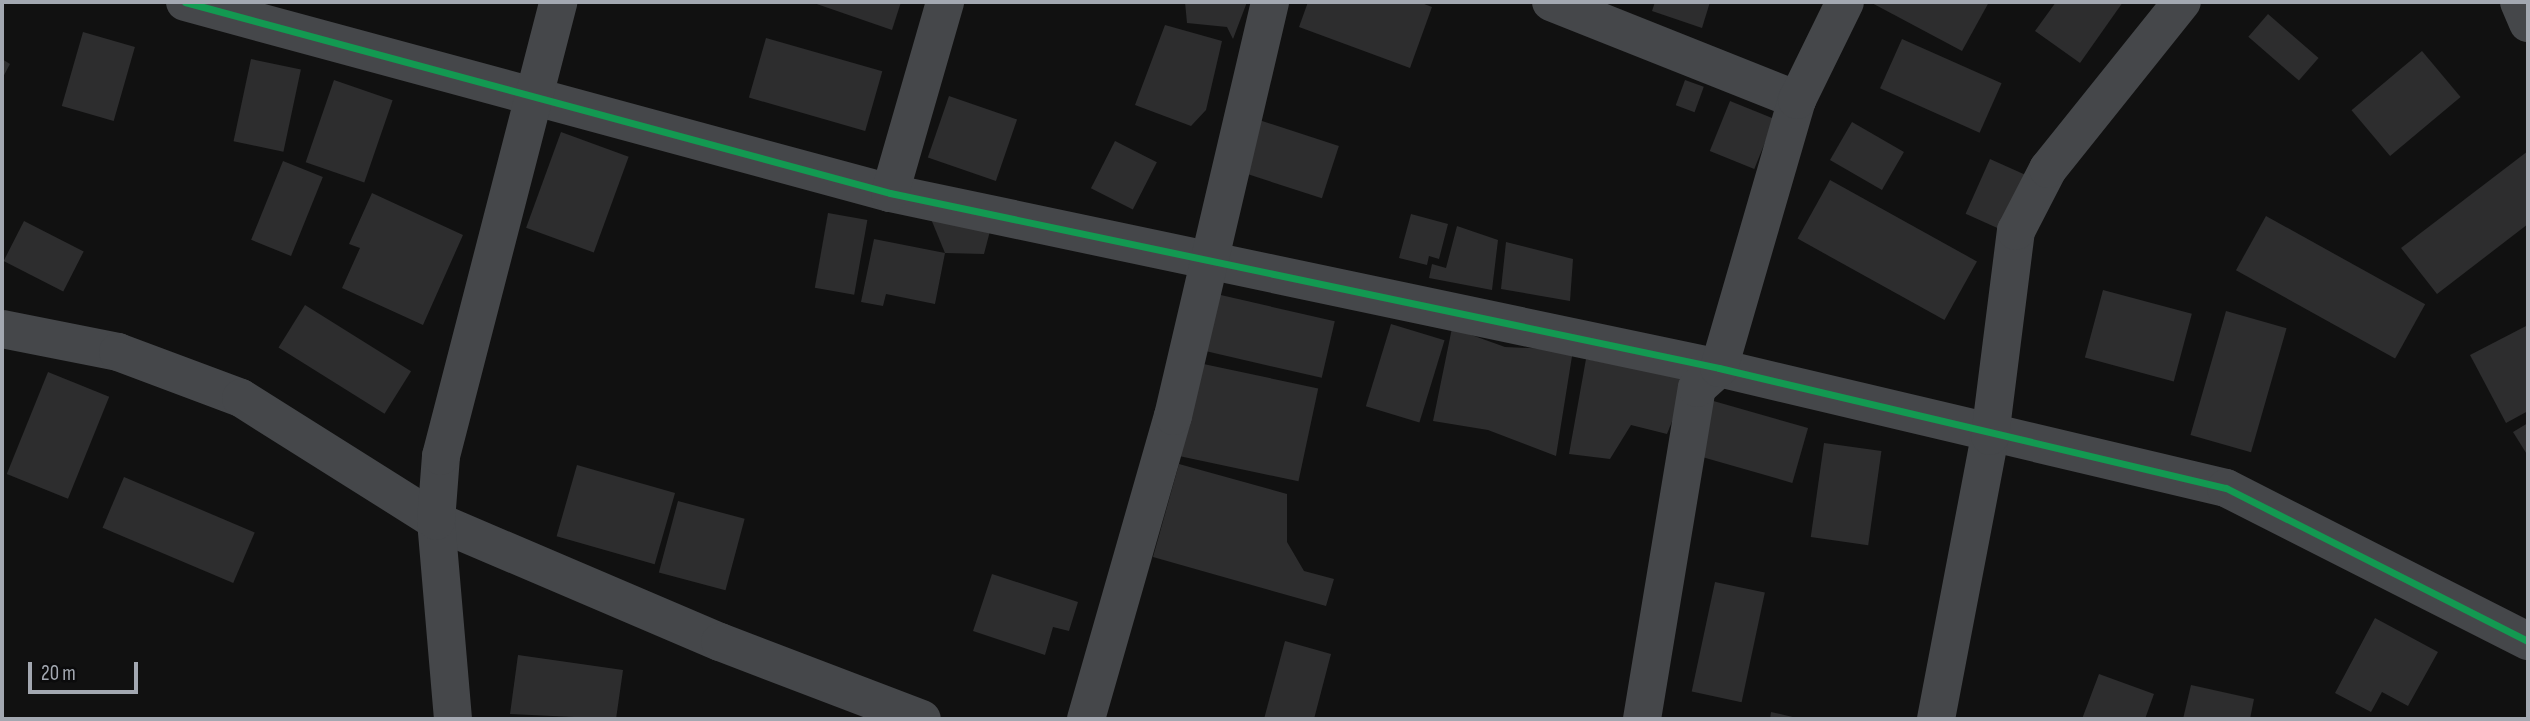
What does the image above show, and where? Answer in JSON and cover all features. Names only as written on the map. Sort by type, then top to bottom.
[{"type":"street","points":[[185,2],[890,193],[1719,368],[1990,436],[2226,488],[2528,641]]},
{"type":"street","points":[[453,719],[436,521],[441,456],[465,347],[558,2]]},
{"type":"street","points":[[890,193],[945,2]]},
{"type":"street","points":[[1086,719],[1210,262],[1270,2]]},
{"type":"street","points":[[1551,2],[1797,100]]},
{"type":"street","points":[[1642,719],[1697,388],[1719,368],[1797,100],[1844,2]]},
{"type":"street","points":[[1936,719],[1990,436],[2016,231],[2048,169],[2182,2]]},
{"type":"street","points":[[2519,2],[2528,23]]},
{"type":"street","points":[[2,329],[118,352],[241,398],[436,521],[720,642],[922,719]]},
{"type":"building","points":[[811,2],[901,2],[892,30]]},
{"type":"building","points":[[1185,2],[1247,2],[1233,39],[1227,27],[1187,23]]},
{"type":"building","points":[[1308,2],[1419,2],[1432,7],[1410,68],[1299,27]]},
{"type":"building","points":[[1655,2],[1710,2],[1702,28],[1652,11]]},
{"type":"building","points":[[1870,2],[1989,2],[1962,51]]},
{"type":"building","points":[[2056,2],[2123,2],[2080,63],[2035,31]]},
{"type":"building","points":[[2268,14],[2319,58],[2299,81],[2248,37]]},
{"type":"building","points":[[1165,25],[1222,41],[1206,110],[1191,126],[1135,105]]},
{"type":"building","points":[[83,32],[135,47],[114,121],[62,106]]},
{"type":"building","points":[[766,38],[882,71],[865,131],[749,98]]},
{"type":"building","points":[[1902,39],[2002,83],[1980,133],[1880,88]]},
{"type":"building","points":[[2422,51],[2461,97],[2390,156],[2352,110]]},
{"type":"building","points":[[2,59],[10,64],[2,79]]},
{"type":"building","points":[[251,59],[301,70],[283,152],[234,141]]},
{"type":"building","points":[[334,80],[393,100],[364,182],[306,162]]},
{"type":"building","points":[[1685,80],[1704,87],[1695,112],[1676,105]]},
{"type":"building","points":[[949,96],[1017,119],[996,181],[928,157]]},
{"type":"building","points":[[1730,101],[1775,119],[1754,169],[1710,151]]},
{"type":"building","points":[[1259,120],[1339,146],[1322,198],[1242,172]]},
{"type":"building","points":[[1852,122],[1904,152],[1882,190],[1830,160]]},
{"type":"building","points":[[561,132],[629,157],[594,252],[526,228]]},
{"type":"building","points":[[1115,141],[1157,162],[1133,210],[1091,188]]},
{"type":"building","points":[[2528,151],[2528,224],[2437,294],[2401,248]]},
{"type":"building","points":[[1990,159],[2030,177],[2006,232],[1966,214]]},
{"type":"building","points":[[283,161],[323,177],[291,256],[251,240]]},
{"type":"building","points":[[1830,180],[1977,261],[1944,320],[1798,239]]},
{"type":"building","points":[[372,193],[463,235],[423,325],[342,288],[360,248],[349,244]]},
{"type":"building","points":[[828,213],[867,220],[854,295],[815,288]]},
{"type":"building","points":[[1411,214],[1448,224],[1439,259],[1429,256],[1427,265],[1399,258]]},
{"type":"building","points":[[2266,216],[2425,304],[2395,358],[2236,270]]},
{"type":"building","points":[[931,219],[990,231],[984,254],[945,253]]},
{"type":"building","points":[[24,221],[84,251],[63,292],[4,261]]},
{"type":"building","points":[[1457,226],[1498,240],[1492,290],[1429,278],[1432,264],[1446,268]]},
{"type":"building","points":[[874,239],[945,253],[935,304],[886,294],[883,306],[861,302]]},
{"type":"building","points":[[1506,242],[1573,259],[1570,301],[1501,289]]},
{"type":"building","points":[[2103,290],[2192,314],[2174,381],[2085,358]]},
{"type":"building","points":[[1212,293],[1335,321],[1322,378],[1199,350]]},
{"type":"building","points":[[305,305],[411,371],[385,414],[279,347]]},
{"type":"building","points":[[2226,311],[2287,328],[2251,452],[2190,435]]},
{"type":"building","points":[[1391,324],[1445,340],[1419,423],[1366,406]]},
{"type":"building","points":[[2528,325],[2528,411],[2506,423],[2470,355]]},
{"type":"building","points":[[1452,328],[1505,347],[1573,350],[1556,456],[1488,430],[1433,421]]},
{"type":"building","points":[[1586,359],[1689,379],[1667,434],[1631,425],[1610,459],[1569,454]]},
{"type":"building","points":[[1194,362],[1318,388],[1298,481],[1174,455]]},
{"type":"building","points":[[48,372],[109,397],[68,499],[7,474]]},
{"type":"building","points":[[1710,400],[1808,428],[1792,483],[1694,455]]},
{"type":"building","points":[[2528,423],[2528,456],[2513,432]]},
{"type":"building","points":[[1824,443],[1881,451],[1868,545],[1811,537]]},
{"type":"building","points":[[1179,464],[1287,494],[1287,542],[1304,571],[1334,579],[1326,606],[1153,557]]},
{"type":"building","points":[[577,465],[675,493],[655,564],[557,536]]},
{"type":"building","points":[[124,477],[255,532],[233,583],[103,528]]},
{"type":"building","points":[[678,501],[745,519],[725,590],[659,572]]},
{"type":"building","points":[[992,574],[1078,602],[1069,631],[1053,627],[1045,655],[973,631]]},
{"type":"building","points":[[1715,582],[1765,593],[1742,702],[1692,692]]},
{"type":"building","points":[[2375,618],[2438,652],[2408,706],[2382,692],[2371,712],[2335,693]]},
{"type":"building","points":[[1285,641],[1331,654],[1314,719],[1264,719]]},
{"type":"building","points":[[518,655],[623,670],[616,719],[510,714]]},
{"type":"building","points":[[2099,674],[2154,694],[2145,719],[2082,719]]},
{"type":"building","points":[[2191,685],[2254,699],[2250,719],[2183,719]]},
{"type":"building","points":[[1771,712],[1797,718],[1770,719]]},
{"type":"cycle path","points":[[185,2],[890,193],[1719,368],[2226,488],[2528,641]]}]
